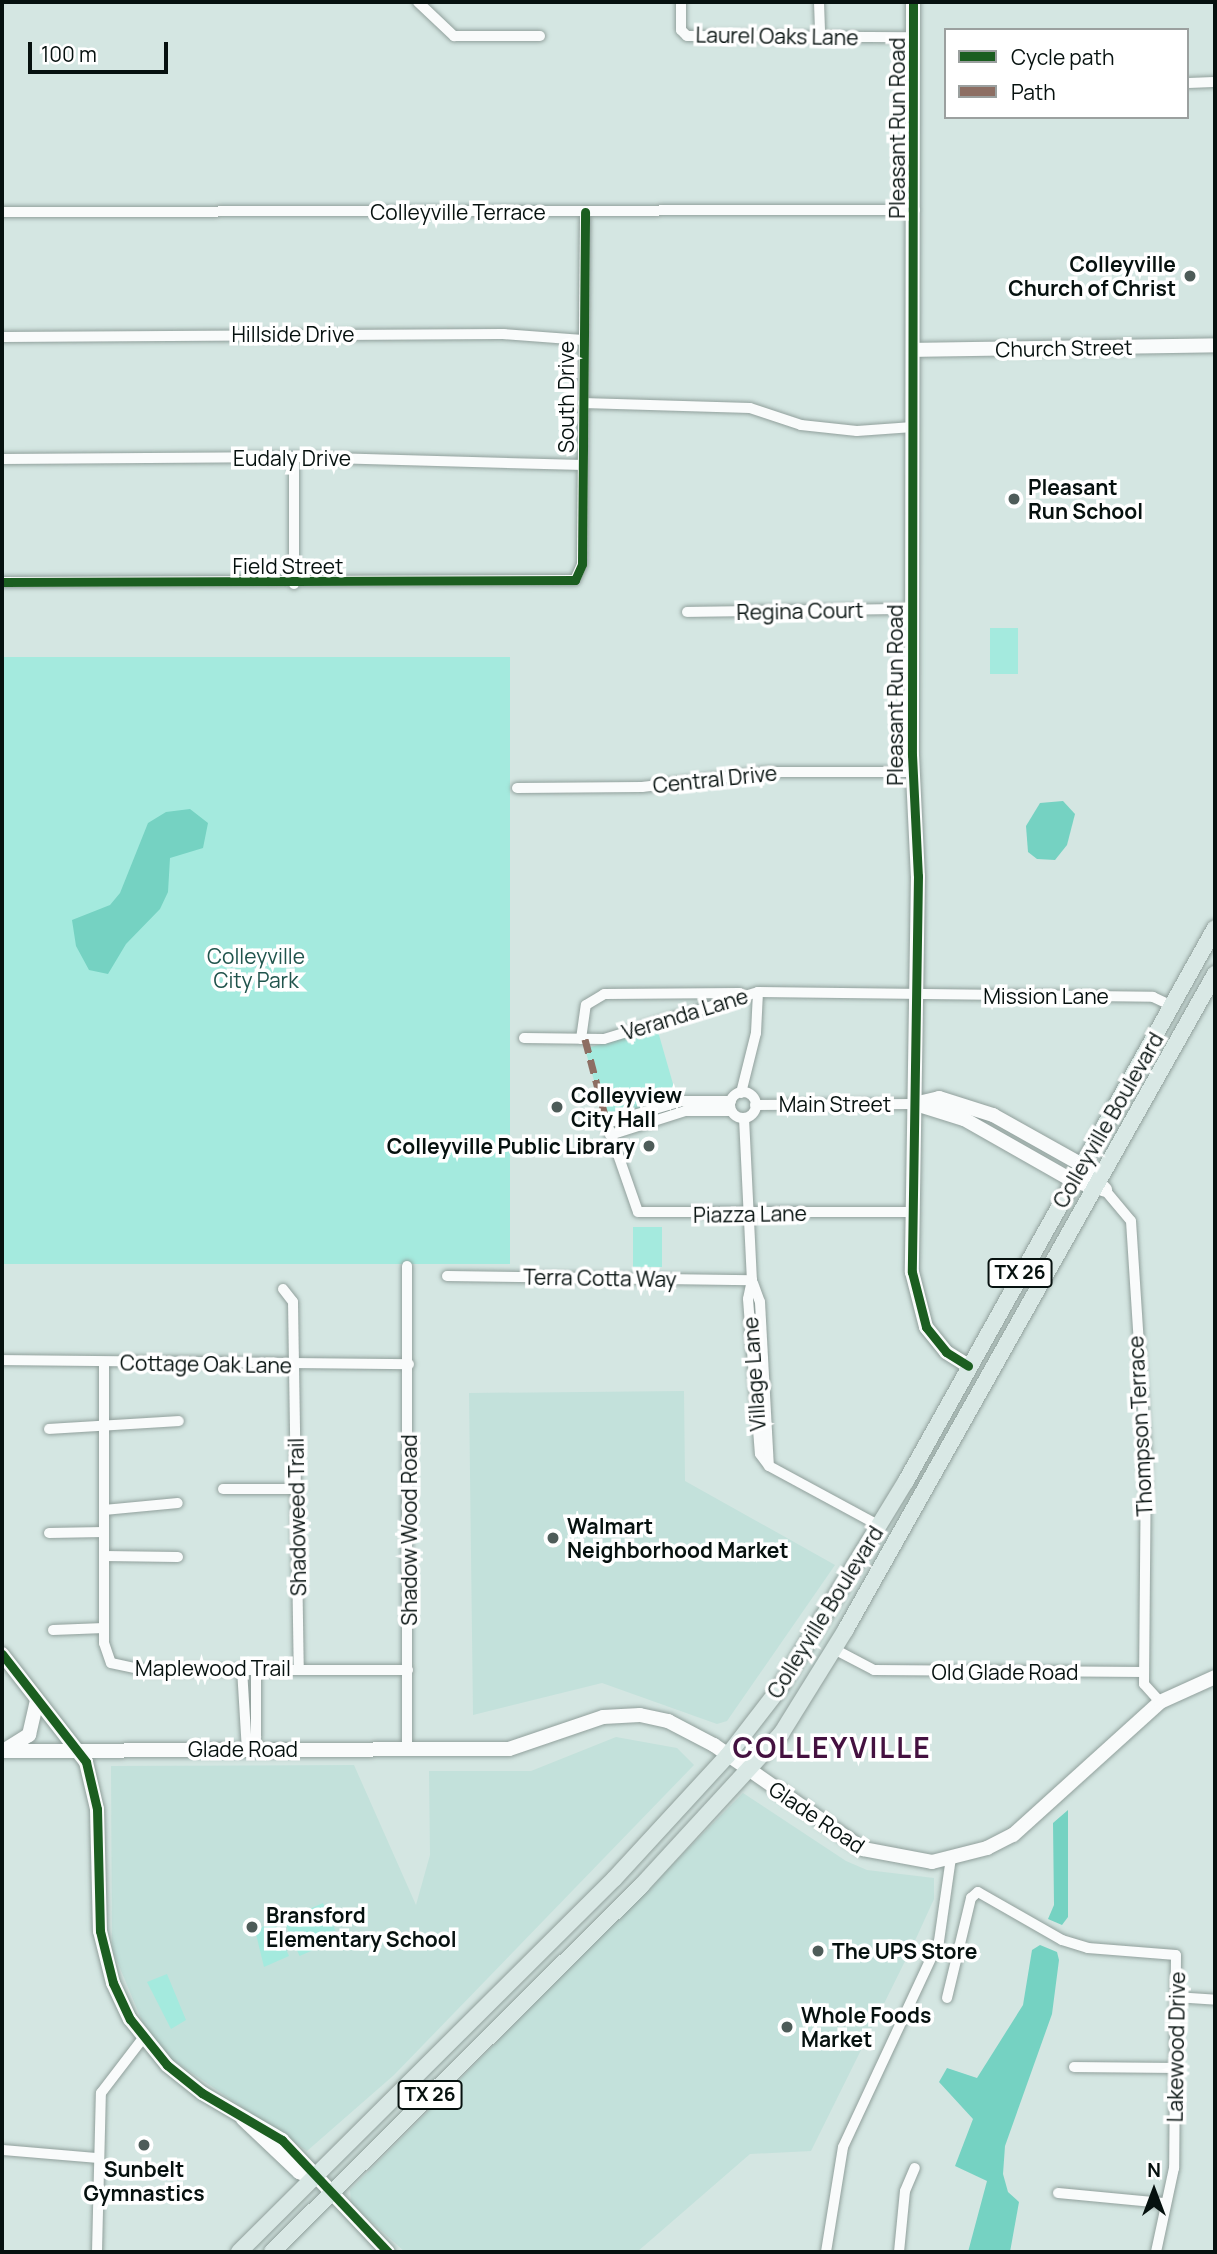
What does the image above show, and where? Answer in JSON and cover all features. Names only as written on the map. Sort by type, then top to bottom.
[{"type":"main road","name":"Colleyville Boulevard","points":[[239,2252],[317,2179],[555,1939],[728,1755],[820,1629],[1174,1007],[1215,928]]},
{"type":"main road","name":"Colleyville Boulevard","points":[[272,2252],[570,1955],[781,1734],[834,1649],[1099,1186],[1215,974]]},
{"type":"main road","points":[[1174,1007],[1191,1018]]},
{"type":"main road","points":[[555,1939],[570,1955]]},
{"type":"street","points":[[418,2],[454,36],[540,36]]},
{"type":"street","name":"Laurel Oaks Lane","points":[[681,2],[684,34],[914,37]]},
{"type":"street","points":[[819,2],[820,37]]},
{"type":"street","name":"Pleasant Run Road","points":[[913,2],[915,210],[912,609],[916,996],[912,1276],[919,1313],[935,1340],[968,1366]]},
{"type":"street","points":[[1189,83],[1215,82]]},
{"type":"street","name":"Colleyville Terrace","points":[[2,212],[915,210]]},
{"type":"street","name":"South Drive","points":[[575,580],[582,564],[585,212]]},
{"type":"street","name":"Hillside Drive","points":[[2,337],[503,334],[583,341]]},
{"type":"street","name":"Church Street","points":[[913,350],[1215,345]]},
{"type":"street","points":[[583,403],[750,408],[801,425],[857,431],[913,427]]},
{"type":"street","points":[[294,457],[294,584]]},
{"type":"street","name":"Eudaly Drive","points":[[2,459],[294,457],[583,465]]},
{"type":"street","name":"Field Street","points":[[2,582],[294,584],[575,580]]},
{"type":"street","name":"Regina Court","points":[[687,612],[912,609]]},
{"type":"street","name":"Central Drive","points":[[517,788],[642,787],[767,772],[913,772]]},
{"type":"street","points":[[581,1039],[581,1014],[593,1000],[638,995],[758,992],[756,1033],[741,1093],[731,1106],[685,1111],[610,1135],[607,1123],[682,1101],[731,1106],[744,1118],[755,1105],[741,1093]]},
{"type":"street","name":"Veranda Lane","points":[[524,1038],[604,1039],[758,992],[916,996]]},
{"type":"street","name":"Mission Lane","points":[[916,996],[1153,997],[1174,1007]]},
{"type":"street","name":"Main Street","points":[[755,1105],[914,1104],[939,1098],[957,1101],[1082,1165],[1099,1186]]},
{"type":"street","name":"Main Street","points":[[914,1104],[964,1119],[1073,1181],[1099,1186]]},
{"type":"street","name":"Village Lane","points":[[744,1118],[752,1280],[748,1299],[760,1454],[769,1466],[880,1526]]},
{"type":"street","name":"Piazza Lane","points":[[610,1135],[619,1167],[638,1212],[913,1212]]},
{"type":"street","name":"Thompson Terrace","points":[[1099,1186],[1131,1221],[1146,1456],[1144,1672]]},
{"type":"street","name":"Shadow Wood Road","points":[[407,1266],[410,1364],[407,1749]]},
{"type":"street","name":"Terra Cotta Way","points":[[447,1276],[752,1280]]},
{"type":"street","name":"Shadoweed Trail","points":[[283,1289],[293,1302],[299,1489],[299,1668]]},
{"type":"street","name":"Cottage Oak Lane","points":[[2,1360],[294,1366],[410,1364]]},
{"type":"street","name":"Maplewood Trail","points":[[104,1362],[104,1628],[108,1659],[120,1668],[408,1670]]},
{"type":"street","points":[[49,1429],[179,1421]]},
{"type":"street","points":[[223,1489],[299,1489]]},
{"type":"street","points":[[104,1510],[178,1503]]},
{"type":"street","points":[[49,1533],[104,1532]]},
{"type":"street","points":[[104,1556],[178,1557]]},
{"type":"street","points":[[54,1630],[104,1628]]},
{"type":"street","name":"Old Glade Road","points":[[834,1649],[874,1670],[1144,1672]]},
{"type":"street","points":[[2,1654],[37,1701],[80,1750],[97,1809],[100,1931],[106,1962],[143,2038],[167,2065],[243,2119],[282,2140],[388,2252]]},
{"type":"street","points":[[242,1669],[247,1750]]},
{"type":"street","points":[[247,1750],[256,1737],[256,1669]]},
{"type":"street","points":[[1144,1672],[1144,1684],[1160,1702]]},
{"type":"street","name":"Glade Road","points":[[2,1750],[509,1749],[603,1717],[640,1715],[668,1721],[728,1755],[811,1817],[874,1854],[932,1862],[951,1858],[1013,1835],[1160,1702],[1215,1677]]},
{"type":"street","points":[[2,1750],[29,1735],[37,1701]]},
{"type":"street","points":[[826,2252],[843,2147],[939,1941],[951,1858]]},
{"type":"street","name":"Lakewood Drive","points":[[947,1998],[971,1898],[978,1892],[1062,1940],[1088,1948],[1176,1955],[1174,2168],[1164,2203],[1156,2252]]},
{"type":"street","points":[[1176,1997],[1215,2000]]},
{"type":"street","points":[[97,2252],[97,2158],[101,2093],[143,2038]]},
{"type":"street","points":[[1074,2067],[1173,2068]]},
{"type":"street","points":[[2,2150],[97,2158]]},
{"type":"street","points":[[899,2252],[905,2191],[915,2168]]},
{"type":"street","points":[[1058,2193],[1164,2203]]},
{"type":"shaded area","points":[[1063,801],[1075,814],[1067,845],[1055,860],[1037,859],[1028,852],[1026,826],[1040,803]]},
{"type":"shaded area","points":[[190,809],[208,823],[203,848],[170,858],[168,892],[160,909],[126,944],[108,974],[89,970],[76,946],[72,920],[110,905],[120,893],[148,823],[166,812]]},
{"type":"shaded area","points":[[684,1391],[685,1481],[835,1565],[727,1721],[717,1724],[602,1683],[473,1715],[469,1393]]},
{"type":"shaded area","points":[[616,1737],[677,1748],[694,1765],[394,2075],[307,2151],[167,2056],[143,2023],[112,1949],[111,1766],[354,1765],[416,1905],[430,1855],[429,1771],[531,1771]]},
{"type":"shaded area","points":[[743,1793],[846,1861],[867,1870],[934,1878],[934,1899],[811,2151],[750,2154],[637,2252],[405,2252],[351,2203],[350,2190]]},
{"type":"shaded area","points":[[1068,1810],[1068,1917],[1062,1925],[1048,1919],[1054,1905],[1053,1823]]},
{"type":"shaded area","points":[[1040,1945],[1057,1952],[1059,1960],[1052,2014],[1005,2146],[1003,2174],[1008,2192],[1019,2202],[1010,2252],[968,2252],[987,2181],[955,2166],[973,2119],[939,2082],[947,2068],[977,2078],[1023,2005],[1032,1950]]},
{"type":"green space","points":[[990,628],[1018,628],[1018,674],[990,674]]},
{"type":"green space","name":"Colleyville City Park","points":[[2,657],[510,657],[510,1264],[2,1264]]},
{"type":"green space","points":[[657,1028],[677,1097],[605,1118],[585,1049]]},
{"type":"green space","points":[[633,1227],[662,1227],[662,1267],[633,1267]]},
{"type":"green space","points":[[323,1903],[339,1939],[300,1956],[284,1920]]},
{"type":"green space","points":[[274,1922],[289,1956],[264,1967],[255,1930]]},
{"type":"green space","points":[[167,1974],[186,2020],[171,2029],[147,1982]]},
{"type":"marked path","points":[[585,1039],[607,1123]]},
{"type":"cycle path","points":[[913,2],[912,755],[918,876],[912,1272],[926,1327],[946,1352],[968,1366]]},
{"type":"cycle path","points":[[2,582],[575,580],[582,564],[585,212]]},
{"type":"cycle path","points":[[2,1654],[86,1762],[97,1809],[100,1931],[113,1983],[130,2019],[167,2065],[202,2093],[282,2140],[388,2252]]},
{"type":"place","name":"Colleyville Church of Christ","points":[[1190,276]]},
{"type":"place","name":"Pleasant Run School","points":[[1014,499]]},
{"type":"place","name":"Colleyview City Hall","points":[[557,1107]]},
{"type":"place","name":"Colleyville Public Library","points":[[649,1146]]},
{"type":"place","name":"Walmart Neighborhood Market","points":[[553,1538]]},
{"type":"place","name":"Bransford Elementary School","points":[[252,1927]]},
{"type":"place","name":"The UPS Store","points":[[818,1951]]},
{"type":"place","name":"Whole Foods Market","points":[[787,2027]]},
{"type":"place","name":"Sunbelt Gymnastics","points":[[144,2145]]},
{"type":"district","name":"COLLEYVILLE","points":[[832,1747]]}]
